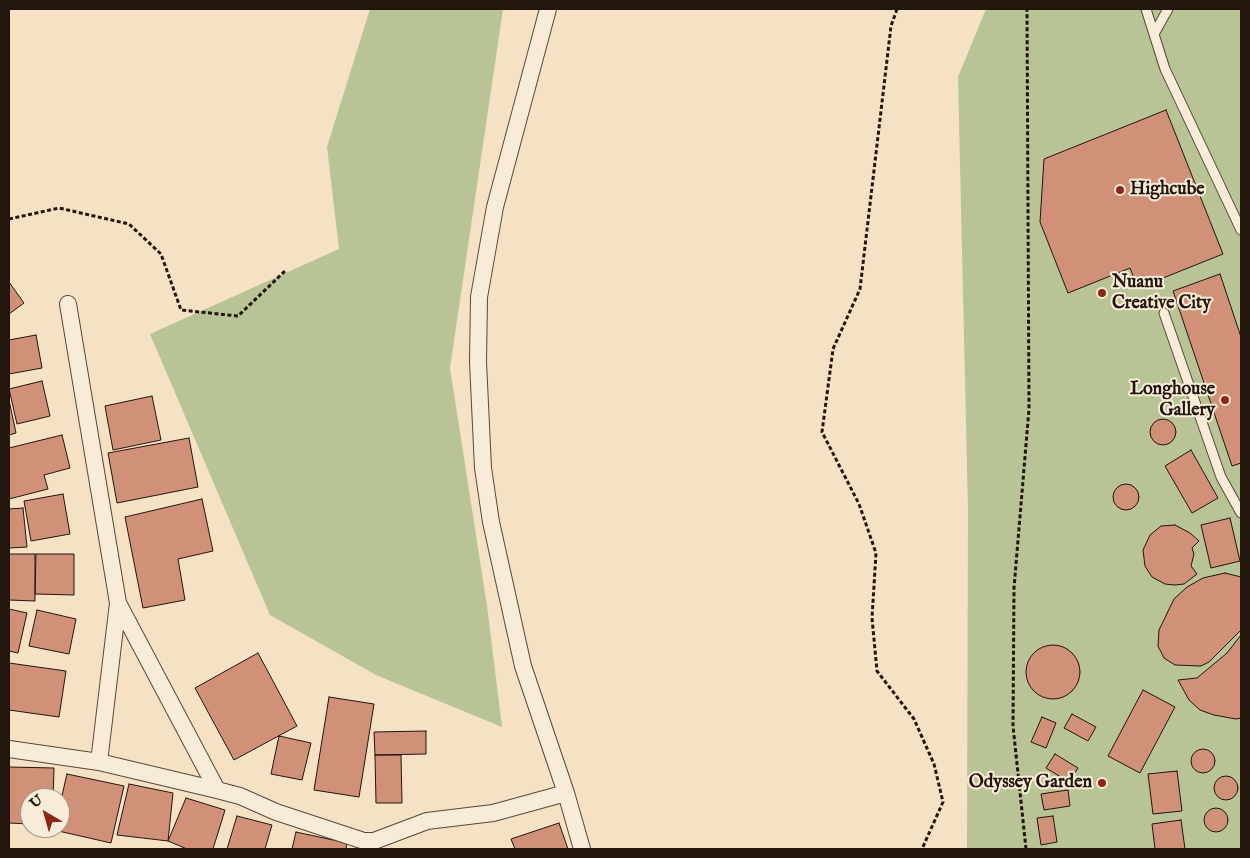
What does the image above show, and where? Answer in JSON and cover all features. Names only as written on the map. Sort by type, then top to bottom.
[{"type":"street","points":[[548,9],[496,207],[479,297],[478,362],[483,468],[491,522],[523,666],[566,792],[582,849]]},
{"type":"street","points":[[68,304],[118,603],[99,762]]},
{"type":"street","points":[[118,603],[217,790]]},
{"type":"street","points":[[9,749],[99,762],[240,796],[276,812],[374,845],[427,821],[492,814],[566,792]]},
{"type":"lane","points":[[1146,9],[1165,69],[1241,230]]},
{"type":"lane","points":[[1154,34],[1168,9]]},
{"type":"lane","points":[[1164,313],[1221,477],[1241,513]]},
{"type":"path","points":[[896,9],[891,26],[860,289],[833,349],[822,432],[859,504],[876,553],[872,618],[877,671],[914,718],[934,764],[943,802],[922,849]]},
{"type":"path","points":[[1026,849],[1013,726],[1013,706],[1014,588],[1029,409],[1027,9]]},
{"type":"path","points":[[9,219],[59,208],[129,224],[161,254],[181,310],[238,316],[285,271]]},
{"type":"green space","points":[[370,9],[503,9],[450,368],[487,606],[502,727],[376,675],[270,615],[150,334],[339,249],[327,147]]},
{"type":"green space","name":"Nuanu Creative City","points":[[986,9],[1241,9],[1241,849],[967,849],[968,509],[958,77]]},
{"type":"building","name":"Highcube","points":[[1166,110],[1223,254],[1138,288],[1130,268],[1068,293],[1040,222],[1044,159]]},
{"type":"building","name":"Longhouse Gallery","points":[[1220,274],[1241,337],[1241,463],[1232,466],[1173,291]]},
{"type":"building","points":[[9,282],[24,303],[9,314]]},
{"type":"building","points":[[36,335],[42,368],[9,374],[9,340]]},
{"type":"building","points":[[42,381],[50,416],[17,424],[9,389]]},
{"type":"building","points":[[152,396],[161,440],[113,450],[105,406]]},
{"type":"building","points":[[9,400],[16,433],[9,435]]},
{"type":"building","points":[[1163,419],[1172,423],[1176,432],[1172,441],[1163,445],[1154,441],[1150,432],[1154,423]]},
{"type":"building","points":[[62,435],[70,468],[44,475],[48,489],[9,499],[9,448]]},
{"type":"building","points":[[189,438],[198,487],[117,503],[108,453]]},
{"type":"building","points":[[1191,450],[1218,498],[1192,513],[1165,466]]},
{"type":"building","points":[[1126,484],[1135,488],[1139,497],[1135,506],[1126,510],[1117,506],[1113,497],[1117,488]]},
{"type":"building","points":[[63,494],[70,534],[31,541],[24,501]]},
{"type":"building","points":[[202,499],[213,551],[178,559],[185,600],[143,608],[125,517]]},
{"type":"building","points":[[23,508],[27,547],[9,548],[9,509]]},
{"type":"building","points":[[1230,518],[1240,561],[1211,568],[1201,525]]},
{"type":"building","points":[[1175,525],[1190,533],[1199,541],[1192,548],[1194,554],[1191,566],[1197,574],[1184,584],[1175,585],[1165,584],[1152,577],[1145,566],[1143,550],[1150,535],[1161,526]]},
{"type":"building","points":[[9,554],[35,554],[35,601],[9,600]]},
{"type":"building","points":[[36,554],[74,554],[74,595],[35,594]]},
{"type":"building","points":[[1225,573],[1241,577],[1241,630],[1209,662],[1201,666],[1175,665],[1164,658],[1158,646],[1159,630],[1174,599],[1187,587],[1203,578]]},
{"type":"building","points":[[9,609],[27,613],[18,653],[9,651]]},
{"type":"building","points":[[37,610],[76,619],[69,654],[29,646]]},
{"type":"building","points":[[1241,635],[1241,718],[1236,719],[1214,715],[1200,710],[1189,700],[1178,680],[1197,678],[1227,653]]},
{"type":"building","points":[[1048,645],[1058,645],[1072,653],[1078,662],[1080,672],[1078,682],[1072,691],[1058,699],[1048,699],[1038,694],[1031,687],[1026,677],[1026,667],[1031,657],[1038,650]]},
{"type":"building","points":[[258,653],[297,726],[234,760],[195,688]]},
{"type":"building","points":[[9,663],[66,671],[59,717],[9,710]]},
{"type":"building","points":[[1143,690],[1175,707],[1140,773],[1108,756]]},
{"type":"building","points":[[329,697],[374,704],[359,797],[314,790]]},
{"type":"building","points":[[1072,714],[1096,727],[1088,741],[1064,728]]},
{"type":"building","points":[[1042,717],[1056,723],[1046,748],[1031,742]]},
{"type":"building","points":[[426,731],[426,754],[375,755],[374,732]]},
{"type":"building","points":[[279,736],[311,743],[302,780],[271,774]]},
{"type":"building","points":[[1203,749],[1212,752],[1215,761],[1212,770],[1203,773],[1194,770],[1191,761],[1194,752]]},
{"type":"building","points":[[1055,754],[1078,768],[1069,782],[1046,768]]},
{"type":"building","points":[[375,755],[401,755],[402,803],[376,803]]},
{"type":"building","points":[[9,767],[54,768],[53,788],[20,788],[20,824],[9,823]]},
{"type":"building","points":[[1177,771],[1182,811],[1153,814],[1148,774]]},
{"type":"building","points":[[67,774],[124,786],[111,843],[70,834],[70,788],[64,788]]},
{"type":"building","points":[[1226,776],[1235,779],[1238,788],[1235,797],[1226,800],[1217,797],[1214,788],[1217,779]]},
{"type":"building","points":[[129,784],[173,793],[168,841],[117,835]]},
{"type":"building","points":[[1068,790],[1070,806],[1044,810],[1041,794]]},
{"type":"building","points":[[186,798],[225,810],[213,849],[187,849],[168,841]]},
{"type":"building","points":[[1216,808],[1225,811],[1228,820],[1225,829],[1216,832],[1207,829],[1204,820],[1207,811]]},
{"type":"building","points":[[237,816],[272,825],[265,849],[227,849]]},
{"type":"building","points":[[1053,816],[1057,842],[1041,845],[1037,818]]},
{"type":"building","points":[[1181,820],[1185,849],[1155,849],[1152,824]]},
{"type":"building","points":[[559,823],[568,849],[515,849],[511,839]]},
{"type":"building","points":[[296,832],[347,843],[346,849],[292,849]]},
{"type":"place","name":"Highcube","points":[[1120,190]]},
{"type":"place","name":"Nuanu Creative City","points":[[1102,293]]},
{"type":"place","name":"Longhouse Gallery","points":[[1225,400]]},
{"type":"place","name":"Odyssey Garden","points":[[1102,783]]}]
